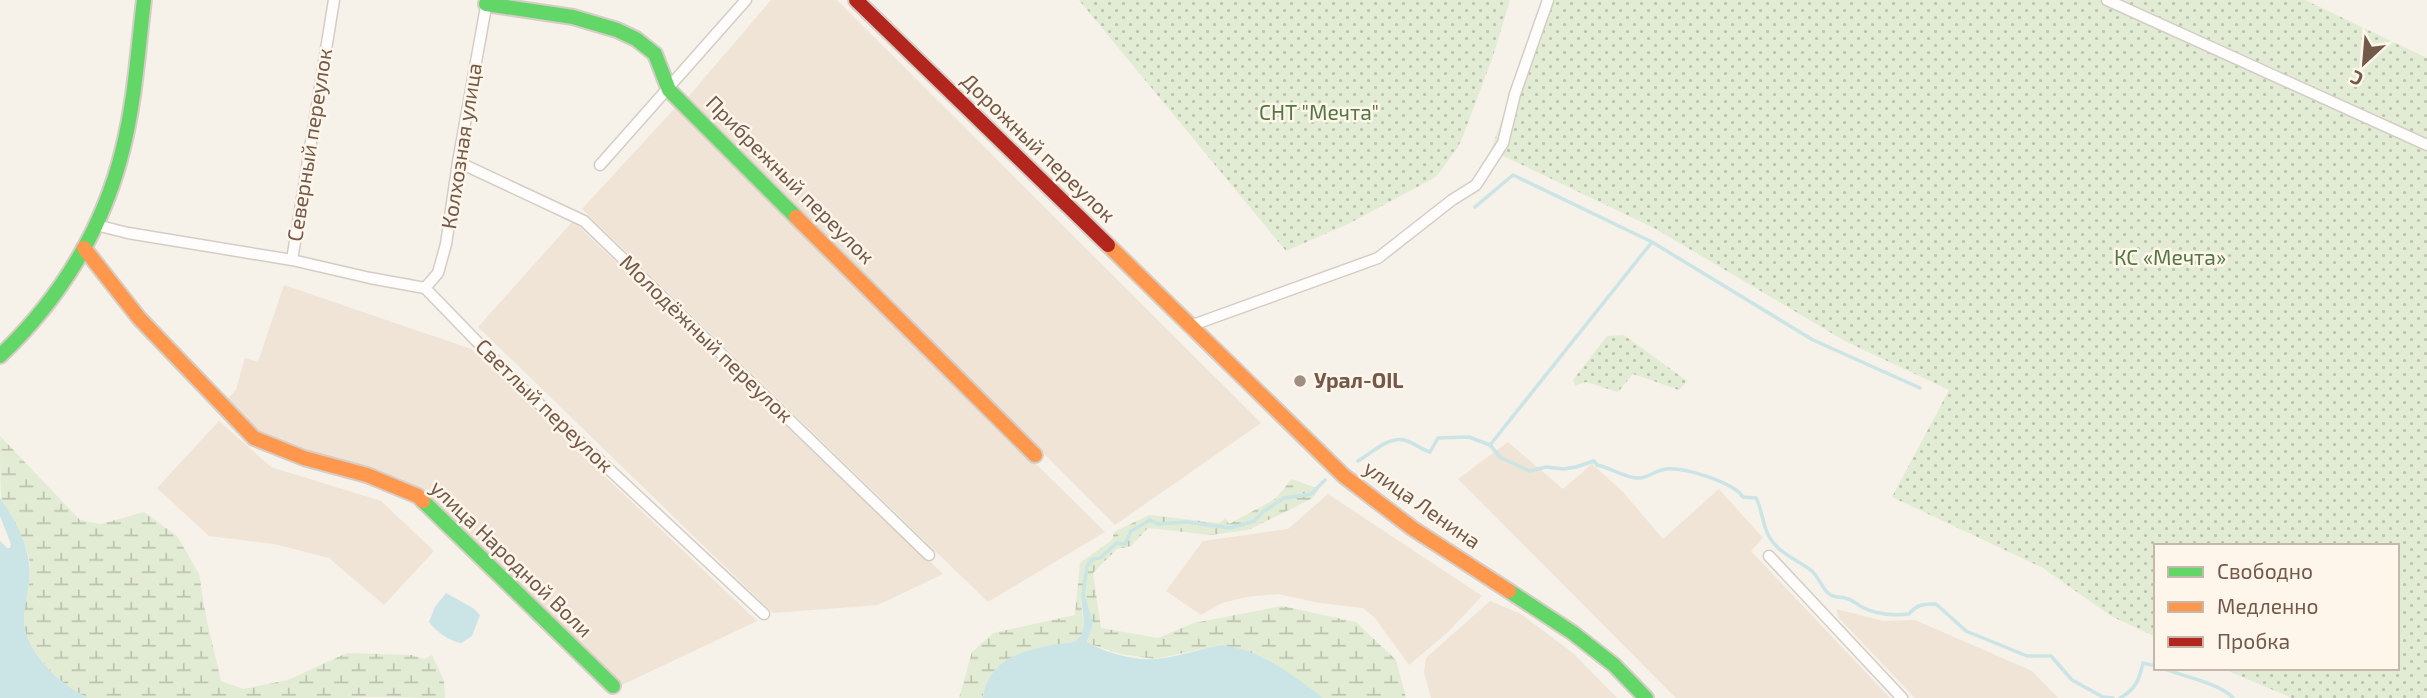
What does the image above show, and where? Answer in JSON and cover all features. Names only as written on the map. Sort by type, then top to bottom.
[{"type":"main road","points":[[0,356],[33,322],[62,284],[96,225],[123,150],[132,104],[144,0]]},
{"type":"main road","name":"Дорожный переулок","points":[[856,0],[1190,326]]},
{"type":"main road","name":"Прибрежный переулок","points":[[487,2],[565,16],[628,35],[654,51],[669,89],[1035,454]]},
{"type":"main road","name":"улица Народной Воли","points":[[84,248],[139,318],[254,438],[304,458],[368,475],[418,496],[613,686]]},
{"type":"main road","name":"улица Ленина","points":[[1190,326],[1344,476],[1412,528],[1573,633],[1614,665],[1646,698]]},
{"type":"street","name":"Северный переулок","points":[[96,225],[128,233],[292,260],[334,0]]},
{"type":"street","points":[[600,165],[746,0]]},
{"type":"street","points":[[1190,326],[1378,258],[1451,200],[1476,185],[1503,143],[1515,94],[1548,0]]},
{"type":"street","points":[[2107,0],[2427,145]]},
{"type":"street","name":"Колхозная улица","points":[[425,288],[438,274],[446,244],[487,2]]},
{"type":"street","name":"Молодёжный переулок","points":[[458,162],[584,221],[929,555]]},
{"type":"street","points":[[292,260],[425,288]]},
{"type":"street","name":"Светлый переулок","points":[[425,288],[521,387],[764,614]]},
{"type":"street","points":[[1769,556],[1902,698]]},
{"type":"shaded area","points":[[771,0],[837,0],[1261,423],[1115,525],[688,97]]},
{"type":"shaded area","points":[[675,108],[1105,532],[988,602],[582,209]]},
{"type":"shaded area","points":[[573,221],[943,574],[878,605],[773,613],[478,327]]},
{"type":"shaded area","points":[[284,285],[471,349],[757,621],[622,685],[451,525],[414,486],[285,448],[252,431],[226,401],[236,390],[245,358],[258,362]]},
{"type":"shaded area","points":[[219,421],[271,467],[381,501],[434,551],[384,605],[329,558],[274,544],[209,536],[157,488]]},
{"type":"shaded area","points":[[1508,442],[1563,489],[1592,464],[1623,492],[1663,539],[1719,489],[1763,538],[1751,551],[1890,698],[1676,698],[1458,479]]},
{"type":"shaded area","points":[[1328,494],[1482,596],[1447,633],[1409,665],[1375,618],[1363,608],[1278,594],[1246,597],[1222,603],[1201,615],[1166,591],[1203,541],[1288,529]]},
{"type":"shaded area","points":[[1490,601],[1521,614],[1574,654],[1617,698],[1431,698],[1424,672],[1426,658]]},
{"type":"shaded area","points":[[1836,609],[1883,621],[1915,620],[2032,671],[2058,698],[1915,698],[1839,618]]},
{"type":"green space","name":"СНТ \"Мечта\"","points":[[1079,0],[1510,0],[1493,56],[1463,136],[1436,177],[1348,224],[1286,251]]},
{"type":"green space","name":"КС «Мечта»","points":[[1544,0],[2305,0],[2427,58],[2427,698],[2292,698],[2226,670],[2399,670],[2399,544],[2154,544],[2154,636],[2111,616],[2043,568],[1892,497],[1949,390],[1845,341],[1654,228],[1491,150]]},
{"type":"green space","points":[[1624,335],[1687,381],[1679,390],[1633,374],[1618,392],[1586,382],[1575,386],[1573,380],[1607,336]]},
{"type":"green space","points":[[0,436],[80,520],[101,524],[144,512],[177,536],[199,574],[221,681],[243,689],[288,680],[347,653],[412,655],[424,659],[432,655],[444,681],[445,698],[89,698],[78,693],[46,666],[25,630],[23,618],[30,564],[22,539],[2,500]]},
{"type":"green space","points":[[1292,479],[1319,489],[1313,498],[1248,530],[1211,535],[1148,528],[1131,546],[1117,549],[1093,573],[1101,628],[1158,638],[1194,623],[1282,606],[1356,622],[1396,660],[1406,698],[1323,698],[1267,660],[1221,645],[1155,659],[1120,654],[1087,643],[1093,624],[1084,594],[1081,606],[1083,632],[1074,642],[1017,655],[995,670],[987,682],[983,698],[959,698],[972,652],[993,633],[1075,615],[1080,563],[1112,540],[1114,532],[1149,515],[1219,523],[1226,518],[1229,524],[1275,499]]},
{"type":"water","points":[[0,498],[18,529],[27,554],[30,576],[24,617],[29,641],[36,654],[56,676],[89,698],[0,698],[0,541],[7,548],[10,548],[11,544],[0,516]]},
{"type":"water","points":[[446,593],[480,615],[472,636],[461,643],[444,636],[429,622],[435,607]]},
{"type":"water","points":[[1082,593],[1085,595],[1093,624],[1087,642],[1103,650],[1130,657],[1156,659],[1221,645],[1235,647],[1275,664],[1323,698],[983,698],[987,683],[1004,661],[1045,646],[1074,642],[1079,637],[1084,626]]},
{"type":"waterway","points":[[1475,207],[1513,175],[1652,242],[1490,445]]},
{"type":"waterway","points":[[1652,242],[1813,340],[1920,388]]},
{"type":"waterway","points":[[1358,461],[1380,446],[1398,439],[1430,452],[1438,438],[1469,437],[1490,445],[1501,458],[1530,471],[1546,467],[1576,467],[1594,461],[1597,465],[1635,478],[1666,469],[1684,470],[1708,477],[1738,491],[1743,497],[1756,498],[1765,529],[1774,543],[1811,570],[1830,595],[1845,598],[1873,612],[1891,615],[1909,614],[1921,605],[1936,604],[1966,631],[2027,656],[2051,656],[2072,680],[2103,697],[2113,698]]},
{"type":"waterway","points":[[1083,595],[1087,566],[1093,559],[1100,558],[1117,543],[1125,544],[1131,531],[1150,520],[1158,524],[1187,522],[1230,528],[1254,521],[1284,498],[1311,494],[1325,480]]},
{"type":"waterway","points":[[2120,698],[2136,684],[2143,663],[2154,666]]},
{"type":"waterway","points":[[2168,670],[2210,684],[2233,698]]},
{"type":"traffic: fast","points":[[0,356],[42,311],[60,286],[92,234],[104,206],[115,178],[127,130],[144,0]]},
{"type":"traffic: fast","points":[[486,4],[573,17],[617,30],[636,39],[655,54],[669,90],[796,217]]},
{"type":"traffic: fast","points":[[423,501],[613,686]]},
{"type":"traffic: fast","points":[[1509,591],[1573,633],[1614,665],[1646,698]]},
{"type":"traffic: slow","points":[[796,217],[1035,455]]},
{"type":"traffic: slow","points":[[1108,245],[1344,476],[1412,528],[1509,591]]},
{"type":"traffic: slow","points":[[84,248],[139,318],[254,438],[304,458],[367,475],[418,496],[423,501]]},
{"type":"traffic: jam","points":[[856,0],[1108,245]]},
{"type":"place","name":"Урал-OIL","points":[[1300,381]]}]
